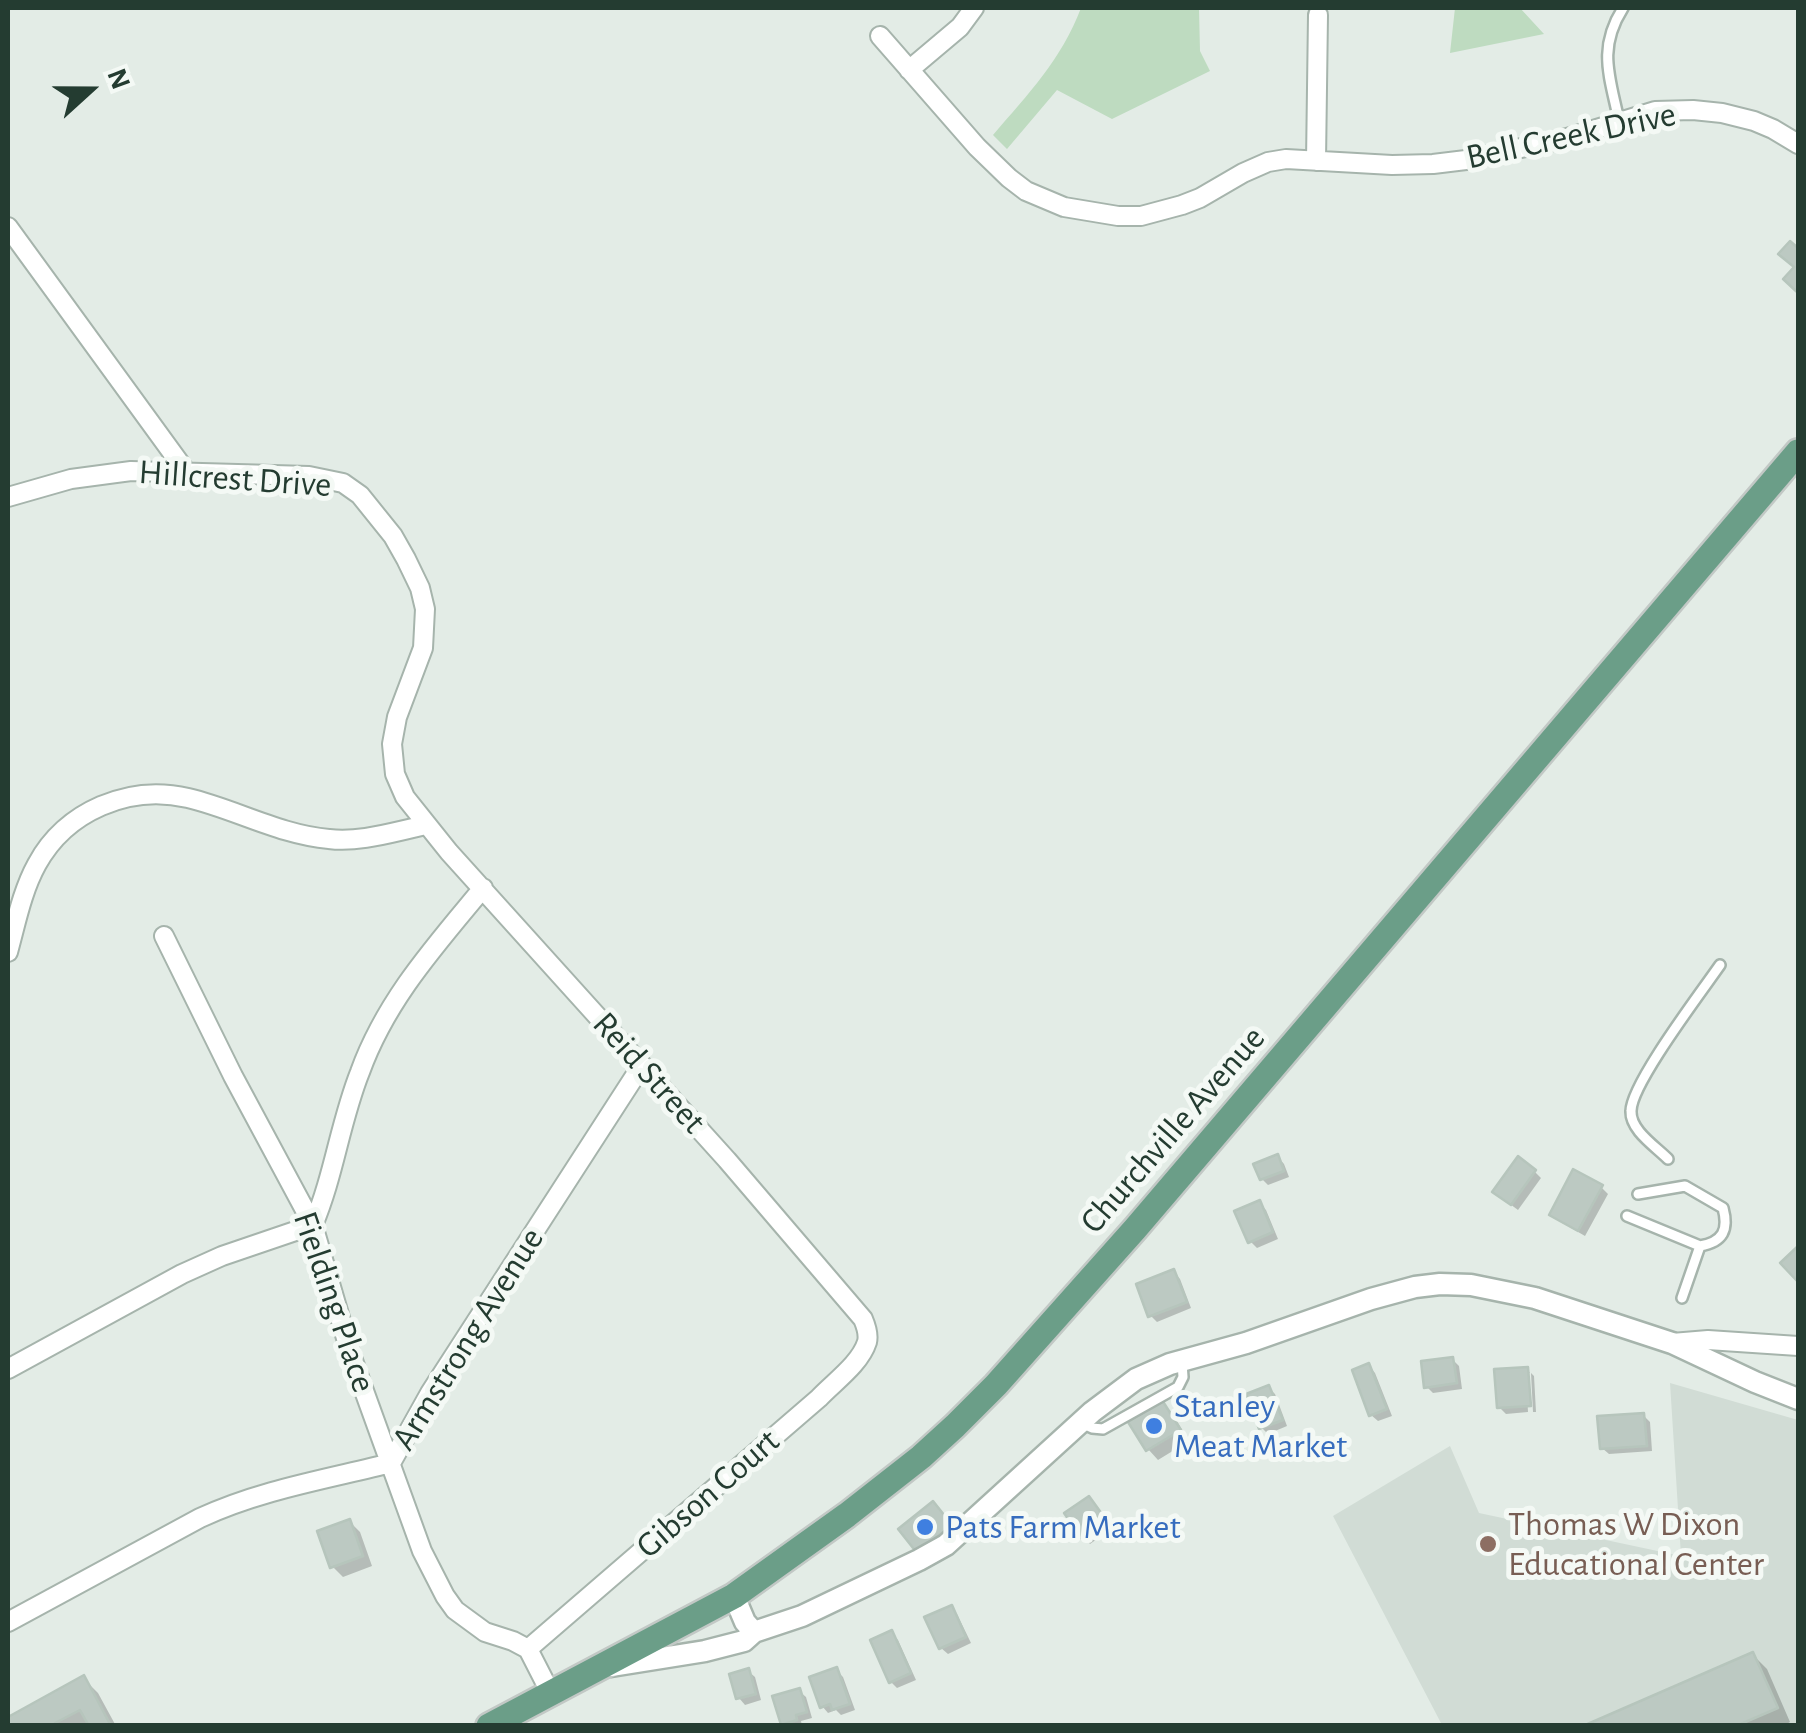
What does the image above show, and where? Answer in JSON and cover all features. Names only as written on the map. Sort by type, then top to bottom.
[{"type":"main road","name":"Churchville Avenue","points":[[489,1726],[524,1716],[550,1692],[734,1596],[921,1457],[996,1385],[1170,1188],[1798,452]]},
{"type":"street","points":[[908,70],[960,26],[974,8]]},
{"type":"street","points":[[1316,161],[1318,15]]},
{"type":"street","name":"Bell Creek Drive","points":[[880,36],[1008,178],[1046,200],[1091,213],[1141,216],[1164,212],[1268,162],[1286,159],[1433,164],[1530,148],[1655,110],[1707,112],[1754,121],[1798,144]]},
{"type":"street","points":[[8,226],[187,473]]},
{"type":"street","name":"Hillcrest Drive","points":[[8,497],[72,479],[132,471],[310,476],[330,479],[360,495],[392,536],[420,588],[426,622],[421,656],[397,717],[392,744],[393,766],[402,790],[428,825]]},
{"type":"street","points":[[8,952],[27,885],[44,852],[76,820],[118,800],[155,794],[188,798],[332,840],[428,825]]},
{"type":"street","name":"Reid Street","points":[[428,825],[866,1325]]},
{"type":"street","points":[[8,1369],[182,1274],[312,1225],[326,1196],[349,1102],[376,1035],[419,964],[483,888]]},
{"type":"street","name":"Fielding Place","points":[[164,936],[312,1225],[350,1352],[422,1551],[456,1610],[478,1628],[528,1649]]},
{"type":"street","name":"Armstrong Avenue","points":[[8,1622],[227,1506],[391,1462],[430,1393],[642,1065]]},
{"type":"street","points":[[599,1668],[714,1649],[802,1616],[946,1545],[1122,1387],[1182,1360],[1260,1338],[1391,1292],[1446,1284],[1514,1293],[1672,1344],[1798,1399]]},
{"type":"street","name":"Gibson Court","points":[[528,1649],[819,1398],[855,1362],[867,1342],[866,1325]]},
{"type":"street","points":[[1672,1344],[1708,1340],[1798,1346]]},
{"type":"street","points":[[734,1596],[745,1622],[754,1632]]},
{"type":"street","points":[[528,1649],[550,1692]]},
{"type":"lane","points":[[1619,121],[1605,59],[1623,8]]},
{"type":"lane","points":[[1668,1159],[1636,1128],[1631,1111],[1649,1069],[1720,964]]},
{"type":"lane","points":[[1627,1216],[1700,1246],[1712,1244],[1722,1236],[1727,1223],[1723,1208],[1685,1186],[1638,1194]]},
{"type":"lane","points":[[1682,1298],[1700,1246]]},
{"type":"shaded area","name":"Thomas W Dixon Educational Center","points":[[1670,1383],[1798,1420],[1798,1725],[1442,1725],[1333,1516],[1450,1446],[1479,1513],[1681,1556]]},
{"type":"green space","points":[[1081,8],[1199,8],[1200,51],[1210,71],[1112,119],[1057,90],[1007,149],[993,135],[1054,60]]},
{"type":"green space","points":[[1455,8],[1520,8],[1544,34],[1450,53]]},
{"type":"building","points":[[1790,241],[1798,248],[1798,293],[1783,279],[1794,267],[1778,254]]},
{"type":"building","points":[[1278,1154],[1284,1171],[1260,1180],[1253,1164]]},
{"type":"building","points":[[1518,1156],[1536,1170],[1511,1205],[1492,1192]]},
{"type":"building","points":[[1573,1169],[1603,1185],[1578,1231],[1549,1215]]},
{"type":"building","points":[[1260,1200],[1273,1232],[1248,1243],[1234,1211]]},
{"type":"building","points":[[1798,1246],[1798,1282],[1780,1263]]},
{"type":"building","points":[[1174,1269],[1187,1302],[1148,1317],[1136,1284]]},
{"type":"building","points":[[1453,1357],[1457,1383],[1424,1388],[1421,1361]]},
{"type":"building","points":[[1369,1363],[1387,1409],[1369,1416],[1352,1370]]},
{"type":"building","points":[[1528,1367],[1531,1406],[1497,1408],[1494,1369]]},
{"type":"building","points":[[1269,1385],[1283,1420],[1259,1429],[1246,1394]]},
{"type":"building","name":"Stanley Meat Market","points":[[1162,1400],[1181,1430],[1146,1451],[1128,1422]]},
{"type":"building","points":[[1644,1413],[1647,1446],[1600,1449],[1597,1416]]},
{"type":"building","points":[[1089,1496],[1107,1521],[1082,1539],[1064,1513]]},
{"type":"building","name":"Pats Farm Market","points":[[933,1501],[952,1525],[917,1553],[898,1529]]},
{"type":"building","points":[[350,1519],[363,1556],[330,1568],[317,1531]]},
{"type":"building","points":[[952,1605],[966,1637],[939,1649],[924,1617]]},
{"type":"building","points":[[892,1630],[911,1673],[889,1683],[870,1640]]},
{"type":"building","points":[[1753,1652],[1778,1708],[1736,1726],[1583,1726]]},
{"type":"building","points":[[837,1667],[850,1704],[832,1710],[830,1704],[820,1708],[809,1677]]},
{"type":"building","points":[[749,1668],[756,1694],[736,1699],[729,1674]]},
{"type":"building","points":[[84,1675],[111,1726],[89,1726],[80,1710],[55,1723],[56,1726],[8,1726],[8,1717]]},
{"type":"building","points":[[800,1688],[807,1712],[781,1725],[772,1696]]},
{"type":"place","name":"Stanley Meat Market","points":[[1154,1426]]},
{"type":"place","name":"Pats Farm Market","points":[[925,1527]]},
{"type":"place","name":"Thomas W Dixon Educational Center","points":[[1488,1544]]}]
